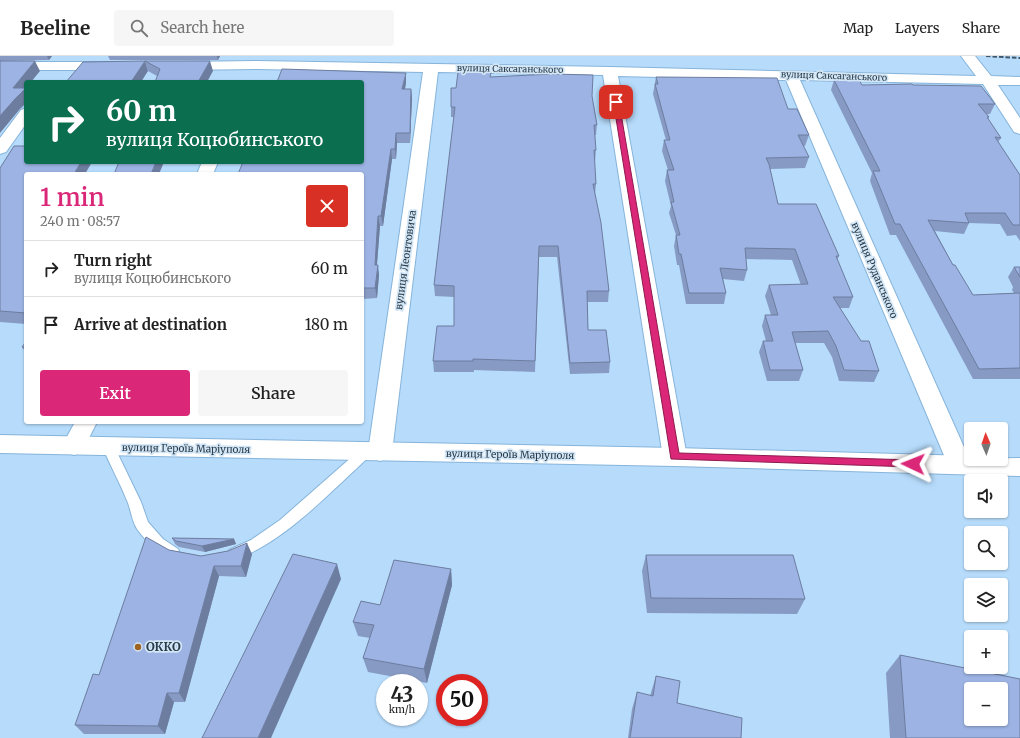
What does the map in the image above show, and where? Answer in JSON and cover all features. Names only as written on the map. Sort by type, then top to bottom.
[{"type":"street","points":[[968,56],[987,80],[1020,129]]},
{"type":"street","points":[[0,66],[123,66]]},
{"type":"street","name":"вулиця Саксаганського","points":[[170,66],[254,71],[431,68],[791,75],[1020,82]]},
{"type":"street","points":[[50,80],[60,67]]},
{"type":"street","name":"вулиця Леонтовича","points":[[373,452],[431,68]]},
{"type":"street","points":[[610,71],[674,456]]},
{"type":"street","name":"вулиця Руданського","points":[[791,75],[960,465]]},
{"type":"street","points":[[0,149],[24,116]]},
{"type":"street","points":[[74,446],[85,424]]},
{"type":"street","name":"вулиця Героїв Маріуполя","points":[[0,444],[373,452],[674,456],[1020,467]]},
{"type":"lane","points":[[108,446],[138,511],[142,525],[148,534],[158,544],[170,552],[187,558]]},
{"type":"lane","points":[[222,557],[256,544],[285,524],[373,452]]},
{"type":"building","points":[[0,61],[35,61],[13,88],[24,88],[24,90],[0,116]]},
{"type":"building","points":[[145,61],[210,61],[199,80],[156,80],[160,69]]},
{"type":"building","points":[[145,61],[132,80],[68,80],[83,62]]},
{"type":"building","points":[[282,69],[406,73],[402,89],[411,89],[410,133],[396,133],[395,149],[391,149],[381,216],[378,216],[375,265],[378,265],[375,288],[364,288],[364,172],[239,172],[242,164],[364,164],[364,80],[278,80]]},
{"type":"building","points":[[458,72],[491,72],[490,77],[553,74],[593,75],[592,96],[597,125],[594,125],[596,184],[593,184],[601,223],[609,291],[587,291],[588,330],[606,330],[610,362],[570,363],[558,246],[539,246],[535,361],[473,359],[473,361],[433,361],[437,326],[454,326],[454,286],[434,285],[455,107],[451,107],[451,88],[456,88]]},
{"type":"building","points":[[656,77],[777,78],[788,109],[797,109],[809,135],[798,135],[809,157],[766,158],[769,164],[778,204],[816,204],[839,256],[836,256],[853,297],[833,297],[861,341],[869,341],[879,371],[844,370],[836,346],[828,331],[792,332],[803,370],[770,370],[763,341],[773,341],[765,315],[778,315],[769,285],[808,284],[795,249],[745,248],[747,270],[720,268],[726,293],[689,293],[681,254],[679,254],[676,235],[680,235],[671,202],[674,202],[667,170],[674,170],[664,140],[670,140],[655,84],[658,84]]},
{"type":"building","points":[[834,80],[859,80],[862,85],[912,84],[981,86],[995,104],[978,104],[989,117],[987,117],[1001,138],[995,137],[1020,175],[1020,225],[1013,225],[1005,213],[965,213],[969,223],[928,220],[953,265],[955,265],[973,295],[1020,293],[1020,368],[979,369],[900,224],[895,224],[873,171],[880,171]]},
{"type":"building","points":[[14,146],[24,146],[24,164],[80,164],[75,172],[24,172],[24,313],[0,311],[0,168]]},
{"type":"building","points":[[118,164],[155,164],[152,172],[115,172]]},
{"type":"building","points":[[1014,267],[1020,267],[1020,277]]},
{"type":"building","points":[[146,537],[169,550],[201,556],[228,551],[247,543],[241,566],[214,566],[179,693],[167,693],[158,726],[75,725],[93,674],[99,675]]},
{"type":"building","points":[[172,538],[234,539],[202,546],[176,541]]},
{"type":"building","points":[[293,554],[337,564],[258,738],[202,738]]},
{"type":"building","points":[[646,555],[793,555],[805,599],[651,598]]},
{"type":"building","points":[[394,560],[451,569],[424,669],[363,658],[374,625],[353,622],[361,601],[380,605]]},
{"type":"building","points":[[900,655],[964,668],[964,674],[995,674],[1020,679],[1020,738],[906,738]]},
{"type":"building","points":[[656,676],[680,681],[677,703],[742,718],[741,738],[630,738],[637,692],[653,696]]},
{"type":"railway","points":[[986,56],[1020,58]]},
{"type":"place","name":"ОККО","points":[[138,647]]},
{"type":"route","points":[[616,102],[674,456],[913,464]]}]
